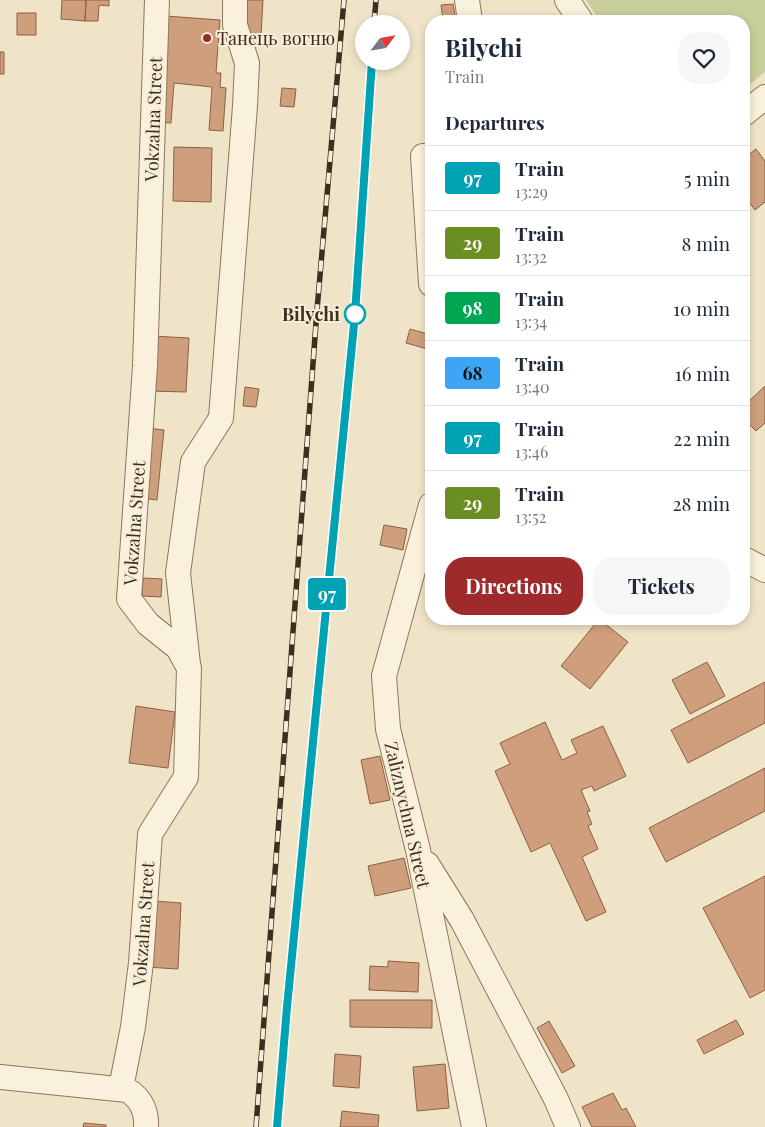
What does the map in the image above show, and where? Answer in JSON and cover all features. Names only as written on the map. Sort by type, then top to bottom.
[{"type":"street","name":"Vokzalna Street","points":[[121,1088],[133,1028],[141,963],[150,834],[186,777],[189,668],[178,648],[148,624],[129,599],[145,366],[157,0]]},
{"type":"street","points":[[189,668],[178,573],[193,462],[221,418],[247,63],[235,25],[235,0]]},
{"type":"street","points":[[468,0],[469,15]]},
{"type":"street","points":[[567,0],[577,15]]},
{"type":"street","points":[[750,109],[765,97]]},
{"type":"street","points":[[423,156],[425,188]]},
{"type":"street","name":"Zaliznychna Street","points":[[425,527],[384,676],[388,729],[418,850],[474,1127]]},
{"type":"street","points":[[750,562],[765,570]]},
{"type":"street","points":[[418,850],[462,920],[556,1100],[568,1127]]},
{"type":"street","points":[[0,1077],[121,1088],[133,1093],[138,1099],[145,1112],[146,1123]]},
{"type":"green space","points":[[586,0],[765,0],[765,72],[750,84],[750,15],[596,15]]},
{"type":"building","points":[[62,0],[86,0],[85,21],[61,19]]},
{"type":"building","points":[[86,0],[109,0],[109,6],[99,5],[98,21],[85,21]]},
{"type":"building","points":[[244,0],[263,0],[261,35],[243,34]]},
{"type":"building","points":[[453,4],[455,15],[442,15],[441,5]]},
{"type":"building","points":[[17,13],[36,13],[36,35],[17,35]]},
{"type":"building","points":[[166,16],[220,20],[216,73],[221,73],[220,87],[226,88],[223,131],[209,130],[212,87],[174,83],[171,123],[158,122]]},
{"type":"building","points":[[0,52],[4,52],[4,74],[0,74]]},
{"type":"building","points":[[282,88],[296,89],[294,107],[280,106]]},
{"type":"building","points":[[174,147],[212,148],[211,202],[173,201]]},
{"type":"building","points":[[756,149],[765,161],[765,202],[755,210],[750,203],[750,154]]},
{"type":"building","points":[[410,329],[425,333],[425,348],[406,343]]},
{"type":"building","points":[[152,336],[189,338],[186,392],[149,391]]},
{"type":"building","points":[[765,386],[765,423],[756,431],[750,425],[750,400]]},
{"type":"building","points":[[245,387],[259,389],[256,407],[243,406]]},
{"type":"building","points":[[148,428],[164,430],[157,500],[141,498]]},
{"type":"building","points":[[384,525],[407,529],[403,550],[380,545]]},
{"type":"building","points":[[143,578],[162,579],[161,597],[142,596]]},
{"type":"building","points":[[594,625],[607,625],[628,642],[590,689],[561,666]]},
{"type":"building","points":[[707,662],[725,696],[690,714],[672,680]]},
{"type":"building","points":[[765,682],[765,723],[688,763],[671,730]]},
{"type":"building","points":[[136,706],[175,712],[168,768],[129,763]]},
{"type":"building","points":[[545,722],[562,760],[577,753],[571,740],[603,726],[626,776],[594,791],[592,786],[581,790],[590,811],[587,812],[592,824],[588,826],[598,849],[582,857],[606,912],[586,921],[550,843],[531,852],[495,771],[510,764],[500,743]]},
{"type":"building","points":[[380,756],[390,800],[370,804],[361,760]]},
{"type":"building","points":[[765,768],[765,811],[666,862],[649,828]]},
{"type":"building","points":[[404,858],[411,888],[375,896],[368,866]]},
{"type":"building","points":[[765,876],[765,990],[750,998],[703,908]]},
{"type":"building","points":[[154,901],[181,903],[178,969],[146,967]]},
{"type":"building","points":[[388,961],[419,963],[418,992],[369,990],[370,966],[388,967]]},
{"type":"building","points":[[350,1000],[432,1000],[432,1028],[350,1027]]},
{"type":"building","points":[[736,1020],[744,1034],[704,1054],[697,1040]]},
{"type":"building","points":[[549,1021],[575,1066],[562,1073],[537,1028]]},
{"type":"building","points":[[335,1054],[361,1056],[359,1088],[333,1086]]},
{"type":"building","points":[[445,1064],[449,1108],[417,1111],[413,1067]]},
{"type":"building","points":[[613,1093],[622,1110],[626,1108],[636,1127],[592,1127],[582,1107]]},
{"type":"building","points":[[342,1111],[379,1115],[378,1127],[340,1127]]},
{"type":"building","points":[[84,1123],[106,1125],[106,1127],[83,1127]]},
{"type":"railway","points":[[256,1127],[317,310],[344,0]]},
{"type":"railway","points":[[375,15],[376,0]]},
{"type":"railway","points":[[277,1127],[285,1026],[355,314],[371,70]]},
{"type":"train","name":"97","points":[[277,1127],[287,1007],[355,314],[371,70]]},
{"type":"place","name":"Танець вогню","points":[[207,38]]},
{"type":"place","name":"Bilychi","points":[[355,314]]}]
